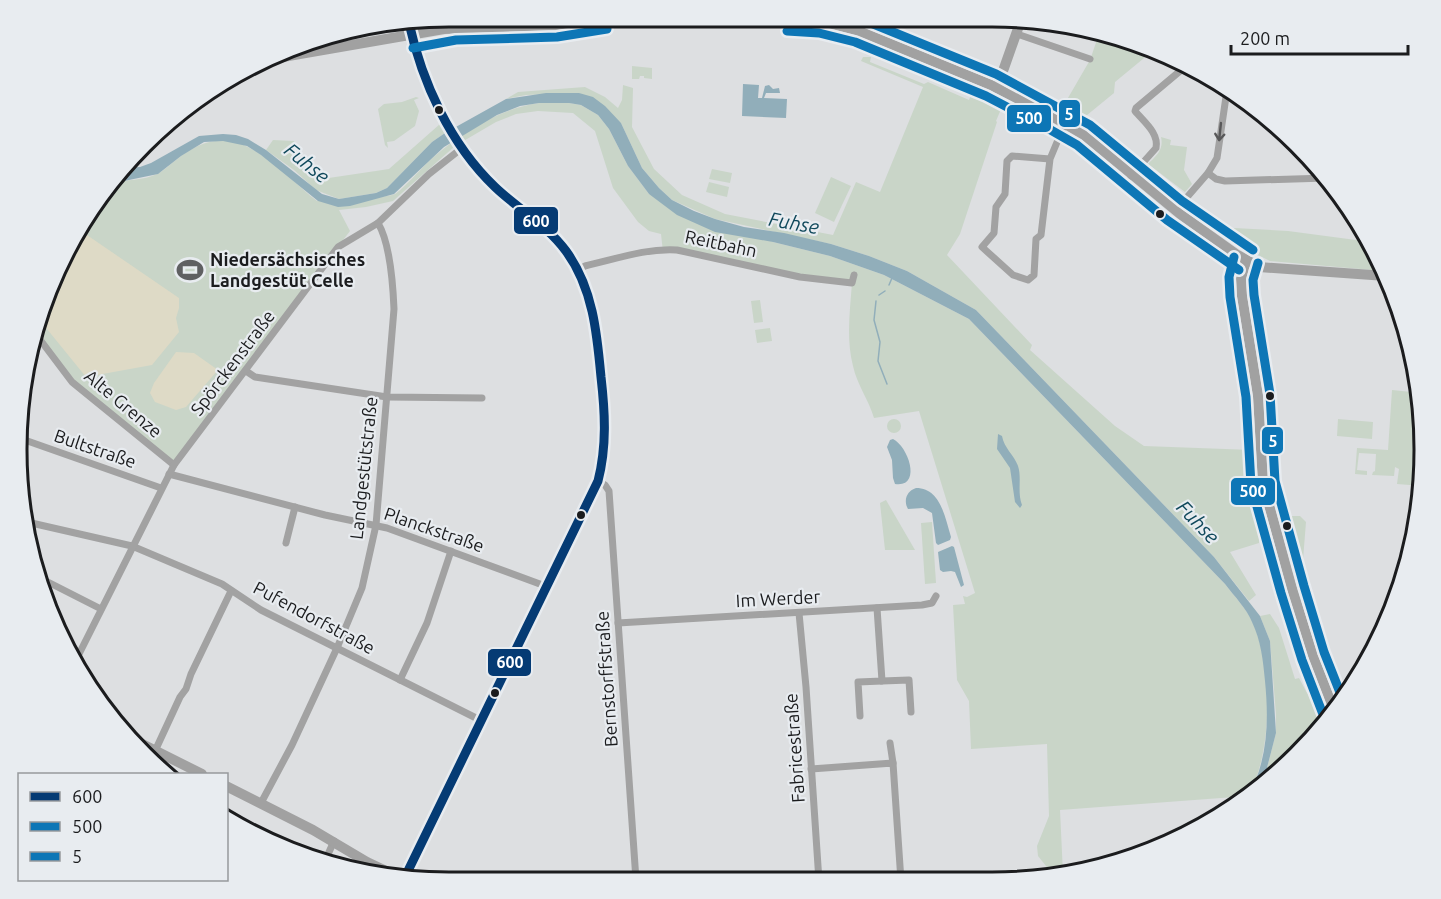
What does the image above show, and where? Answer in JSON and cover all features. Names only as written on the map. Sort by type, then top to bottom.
[{"type":"main road","points":[[409,870],[598,481],[605,454],[606,430],[595,322],[589,297],[578,270],[556,239],[494,186],[460,147],[416,52],[410,29]]},
{"type":"street","points":[[300,54],[469,27]]},
{"type":"street","points":[[845,27],[997,88],[1065,123],[1084,135],[1175,211],[1259,267],[1376,275]]},
{"type":"street","points":[[997,88],[1018,28]]},
{"type":"street","points":[[1017,34],[1090,59]]},
{"type":"street","points":[[1131,176],[1156,147],[1157,142],[1152,130],[1135,111],[1136,108],[1179,72]]},
{"type":"street","points":[[1175,211],[1208,173],[1217,158],[1226,98]]},
{"type":"street","points":[[1050,159],[1012,156],[1007,161],[1005,194],[996,207],[994,233],[982,247],[1013,275],[1028,280],[1034,275],[1036,238],[1041,235],[1050,159],[1065,123]]},
{"type":"street","name":"Spörckenstraße","points":[[80,653],[174,465],[338,247],[378,223],[460,147]]},
{"type":"street","points":[[1208,173],[1216,179],[1225,181],[1315,178]]},
{"type":"street","name":"Landgestütstraße","points":[[261,803],[292,745],[362,588],[376,525],[394,309],[394,293],[384,232],[378,223]]},
{"type":"street","name":"Reitbahn","points":[[578,270],[585,266],[649,250],[665,249],[800,277],[852,283],[854,275]]},
{"type":"street","points":[[1246,260],[1241,279],[1258,396],[1263,483],[1295,600],[1331,701]]},
{"type":"street","name":"Alte Grenze","points":[[41,341],[72,382],[174,465]]},
{"type":"street","points":[[246,371],[255,377],[387,397],[482,398]]},
{"type":"street","name":"Bultstraße","points":[[27,441],[161,488]]},
{"type":"street","name":"Planckstraße","points":[[169,474],[295,507],[376,525],[548,587]]},
{"type":"street","name":"Bernstorffstraße","points":[[598,481],[609,491],[635,872]]},
{"type":"street","points":[[286,543],[295,507]]},
{"type":"street","name":"Pufendorfstraße","points":[[34,524],[132,546],[222,584],[261,610],[482,721]]},
{"type":"street","points":[[400,680],[426,623],[451,551]]},
{"type":"street","points":[[48,582],[101,609]]},
{"type":"street","points":[[1304,585],[1322,644],[1340,688]]},
{"type":"street","points":[[155,750],[231,591]]},
{"type":"street","name":"Im Werder","points":[[618,623],[922,605],[932,603],[936,596]]},
{"type":"street","points":[[877,608],[882,681]]},
{"type":"street","name":"Fabricestraße","points":[[799,613],[818,872]]},
{"type":"street","points":[[860,716],[858,682],[909,680],[911,711]]},
{"type":"street","points":[[890,742],[900,872]]},
{"type":"street","points":[[151,748],[188,771]]},
{"type":"street","points":[[811,769],[893,763]]},
{"type":"street","points":[[228,787],[373,865]]},
{"type":"street","points":[[328,854],[334,842]]},
{"type":"green space","points":[[831,31],[881,48],[879,52],[867,50],[868,46],[839,34],[837,38]]},
{"type":"green space","points":[[1097,40],[1146,56],[1115,82],[1114,93],[1081,120],[1061,110],[1090,60]]},
{"type":"green space","points":[[886,50],[936,69],[1004,102],[960,234],[947,255],[1032,345],[1030,350],[1115,426],[1144,446],[1252,450],[1261,500],[1259,543],[1230,552],[1256,595],[1249,601],[1214,557],[976,310],[907,271],[869,256],[831,244],[715,219],[672,200],[642,168],[621,123],[579,93],[526,95],[506,99],[518,92],[585,87],[605,97],[618,108],[622,100],[623,85],[633,88],[632,127],[654,169],[682,195],[725,214],[833,235],[856,182],[880,192],[923,87],[861,61],[863,57],[871,57],[870,62],[924,84],[928,82],[969,100],[973,90],[891,54],[888,58],[885,55]]},
{"type":"green space","points":[[632,66],[652,68],[652,79],[640,76],[639,79],[632,79]]},
{"type":"green space","points":[[419,98],[414,100],[419,111],[415,126],[394,141],[387,142],[388,148],[385,145],[378,109],[384,104],[402,102]]},
{"type":"green space","points":[[539,103],[581,105],[598,115],[609,129],[628,166],[649,194],[773,242],[830,256],[884,275],[969,319],[1225,584],[1249,616],[1259,640],[1267,685],[1266,734],[1255,780],[1231,797],[1060,810],[1063,866],[1048,868],[1038,856],[1037,846],[1049,816],[1047,744],[971,749],[969,701],[957,680],[953,605],[965,604],[963,596],[967,597],[975,593],[919,411],[874,418],[857,380],[850,345],[852,283],[695,255],[663,252],[661,234],[649,231],[638,222],[613,188],[595,131],[573,113],[538,111],[516,114],[496,122],[455,146],[393,201],[339,210],[350,231],[174,462],[73,381],[41,339],[59,288],[84,238],[124,180],[152,176],[192,149],[219,140],[238,143],[258,152],[317,201],[390,195],[398,192],[428,162],[479,124],[523,106]]},
{"type":"green space","points":[[440,124],[445,133],[432,142],[387,188],[376,193],[339,199],[316,190],[294,170],[266,150],[273,140],[294,141],[305,160],[322,179],[389,169]]},
{"type":"green space","points":[[1161,137],[1171,140],[1170,145],[1187,147],[1184,170],[1192,184],[1185,192],[1148,164],[1160,149]]},
{"type":"green space","points":[[712,169],[732,173],[730,183],[709,179]]},
{"type":"green space","points":[[831,177],[851,186],[834,222],[815,213]]},
{"type":"green space","points":[[709,182],[729,187],[727,197],[706,192]]},
{"type":"green space","points":[[1234,228],[1288,231],[1358,240],[1373,270],[1270,261],[1235,240]]},
{"type":"green space","points":[[760,300],[763,322],[754,323],[751,301]]},
{"type":"green space","points":[[770,328],[772,341],[757,343],[755,330]]},
{"type":"green space","points":[[1392,390],[1410,392],[1414,450],[1412,485],[1397,484],[1399,469],[1395,467],[1394,476],[1372,475],[1375,471],[1376,454],[1359,453],[1357,470],[1367,471],[1367,475],[1355,474],[1357,448],[1388,450]]},
{"type":"green space","points":[[894,419],[899,421],[901,426],[899,431],[894,433],[889,431],[887,426],[889,421]]},
{"type":"green space","points":[[1338,419],[1373,422],[1372,439],[1337,436]]},
{"type":"green space","points":[[886,500],[915,550],[885,550],[880,503]]},
{"type":"green space","points":[[1290,516],[1300,516],[1306,522],[1303,560]]},
{"type":"green space","points":[[932,522],[936,583],[925,584],[921,523]]},
{"type":"green space","points":[[1270,614],[1279,628],[1295,679],[1299,678],[1307,693],[1327,707],[1266,770],[1276,733],[1276,714],[1270,641],[1260,616]]},
{"type":"sand","points":[[86,234],[179,298],[176,318],[179,332],[152,365],[86,377],[45,327],[59,288]]},
{"type":"sand","points":[[176,352],[194,353],[218,370],[186,407],[176,410],[155,402],[150,393],[154,383]]},
{"type":"water","points":[[743,84],[759,85],[758,98],[762,98],[765,86],[769,85],[773,89],[779,88],[780,93],[766,93],[764,98],[787,99],[786,118],[742,116]]},
{"type":"water","points":[[546,93],[579,93],[593,97],[621,123],[642,168],[672,200],[715,219],[831,244],[869,256],[907,271],[976,310],[1214,557],[1260,616],[1270,641],[1276,733],[1266,770],[1256,779],[1263,756],[1267,711],[1258,636],[1247,612],[1225,584],[969,319],[884,275],[830,256],[773,242],[715,232],[677,215],[649,194],[628,166],[609,129],[598,115],[581,105],[539,103],[520,106],[497,115],[444,147],[394,194],[350,206],[338,207],[318,201],[247,146],[223,141],[204,142],[158,174],[123,181],[136,167],[151,163],[199,136],[223,134],[248,139],[266,150],[322,194],[339,199],[376,193],[387,188],[432,142],[506,99]]},
{"type":"water","points":[[998,434],[1002,436],[1018,466],[1022,505],[1020,508],[1015,502],[1010,468],[997,449]]},
{"type":"water","points":[[893,439],[904,450],[910,466],[908,480],[903,484],[895,484],[893,478],[892,460],[887,447]]},
{"type":"water","points":[[916,488],[931,493],[941,505],[950,540],[938,545],[932,513],[923,508],[908,509],[907,496]]},
{"type":"water","points":[[952,546],[964,585],[961,587],[955,572],[940,570],[938,552]]},
{"type":"waterway","points":[[889,285],[892,278]]},
{"type":"waterway","points":[[879,295],[885,291]]},
{"type":"waterway","points":[[876,301],[874,320],[880,342],[878,361],[887,384]]},
{"type":"transit line","name":"5","points":[[881,27],[996,74],[1090,125],[1182,201],[1253,250]]},
{"type":"transit line","name":"600","points":[[409,870],[598,481],[603,455],[604,429],[598,344],[588,296],[575,265],[558,242],[495,187],[464,152],[451,132],[430,89],[411,29]]},
{"type":"transit line","name":"500","points":[[413,48],[456,40],[557,37],[607,29]]},
{"type":"transit line","name":"500","points":[[787,31],[819,33],[855,42],[986,96],[1049,129],[1077,145],[1167,220],[1239,270]]},
{"type":"transit line","name":"500","points":[[1234,257],[1229,277],[1230,297],[1246,397],[1251,485],[1281,593],[1302,660],[1322,713]]},
{"type":"transit line","name":"5","points":[[1258,263],[1253,280],[1254,295],[1270,394],[1275,481],[1324,652],[1339,690]]},
{"type":"place","name":"Niedersächsisches Landgestüt Celle","points":[[190,270]]},
{"type":"water label","name":"Fuhse","points":[[307,163]]},
{"type":"water label","name":"Fuhse","points":[[794,223]]},
{"type":"water label","name":"Fuhse","points":[[1198,522]]}]
